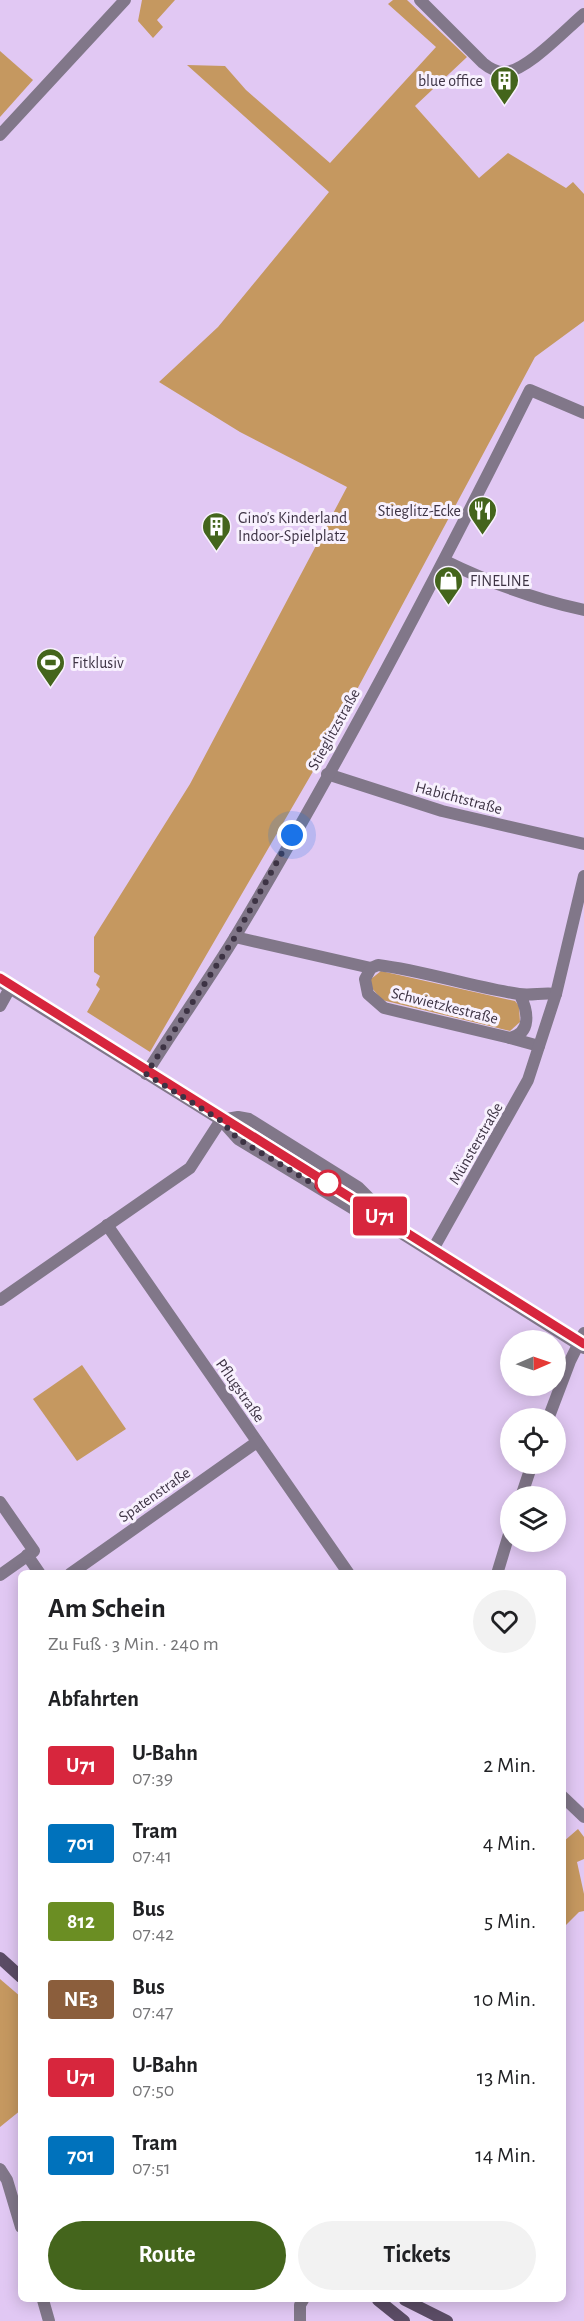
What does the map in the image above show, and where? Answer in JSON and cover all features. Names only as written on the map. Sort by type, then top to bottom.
[{"type":"main road","points":[[0,1958],[18,1974]]},
{"type":"main road","points":[[380,2302],[404,2321]]},
{"type":"main road","points":[[409,2302],[447,2321]]},
{"type":"street","points":[[0,135],[125,0]]},
{"type":"street","points":[[420,0],[483,63],[490,69],[504,72],[525,64],[584,14]]},
{"type":"street","name":"Stieglitzstraße","points":[[146,1074],[235,937],[327,774],[445,561],[530,390],[584,413]]},
{"type":"street","points":[[445,561],[488,582],[521,594],[584,610]]},
{"type":"street","name":"Habichtstraße","points":[[327,774],[442,811],[584,844]]},
{"type":"street","points":[[539,1047],[556,994],[584,876]]},
{"type":"street","name":"Schwietzkestraße","points":[[235,937],[371,968],[378,965],[416,971],[520,995],[556,994]]},
{"type":"street","name":"Schwietzkestraße","points":[[371,968],[365,980],[365,987],[377,1004],[539,1047]]},
{"type":"street","points":[[0,1006],[5,985],[220,1120],[238,1139],[362,1214],[379,1219],[582,1341],[553,1408]]},
{"type":"street","name":"Schwietzkestraße","points":[[510,1038],[519,1034],[527,1022],[525,1005],[520,995]]},
{"type":"street","name":"Münsterstraße","points":[[432,1251],[518,1101],[539,1047]]},
{"type":"street","points":[[0,1300],[190,1168],[220,1120],[237,1117],[249,1119],[358,1187],[372,1202],[379,1219]]},
{"type":"street","name":"Pflugstraße","points":[[107,1225],[347,1570]]},
{"type":"street","name":"Spatenstraße","points":[[76,1570],[257,1442]]},
{"type":"street","points":[[0,1502],[38,1570]]},
{"type":"street","points":[[498,1570],[504,1552]]},
{"type":"street","points":[[0,1575],[30,1553]]},
{"type":"street","points":[[566,1800],[584,1817]]},
{"type":"street","points":[[0,2169],[7,2180],[18,2217]]},
{"type":"street","points":[[44,2302],[49,2321]]},
{"type":"street","points":[[300,2321],[302,2302]]},
{"type":"shaded area","points":[[142,0],[175,0],[157,20],[163,27],[153,38],[138,21]]},
{"type":"shaded area","points":[[393,0],[407,0],[467,57],[415,106],[479,178],[508,153],[566,188],[573,182],[584,194],[584,321],[535,357],[315,768],[150,1052],[87,1012],[100,989],[96,985],[100,976],[94,972],[94,937],[190,784],[347,487],[240,432],[159,382],[218,327],[329,192],[187,65],[225,66],[246,90],[330,163],[436,47],[388,4]]},
{"type":"shaded area","points":[[0,51],[33,80],[0,117]]},
{"type":"shaded area","points":[[381,971],[515,1001],[519,1006],[520,1022],[510,1031],[382,1000],[371,987],[371,979]]},
{"type":"shaded area","points":[[82,1365],[126,1429],[77,1461],[33,1399]]},
{"type":"shaded area","points":[[578,1829],[584,1837],[584,1859],[577,1862],[584,1894],[584,1911],[579,1912],[566,1925],[566,1839]]},
{"type":"shaded area","points":[[0,1979],[18,1994],[18,2112],[0,2127]]},
{"type":"tram line","points":[[0,978],[584,1344]]},
{"type":"metro line","name":"U71","points":[[0,978],[584,1344]]},
{"type":"place","name":"blue office","points":[[504,106]]},
{"type":"place","name":"Stieglitz-Ecke","points":[[482,536]]},
{"type":"place","name":"Gino's Kinderland Indoor-Spielplatz","points":[[217,552]]},
{"type":"place","name":"FINELINE","points":[[449,606]]},
{"type":"place","name":"Fitklusiv","points":[[51,688]]},
{"type":"route","points":[[292,835],[235,937],[146,1074],[220,1120],[238,1139],[320,1188],[328,1183]]}]
